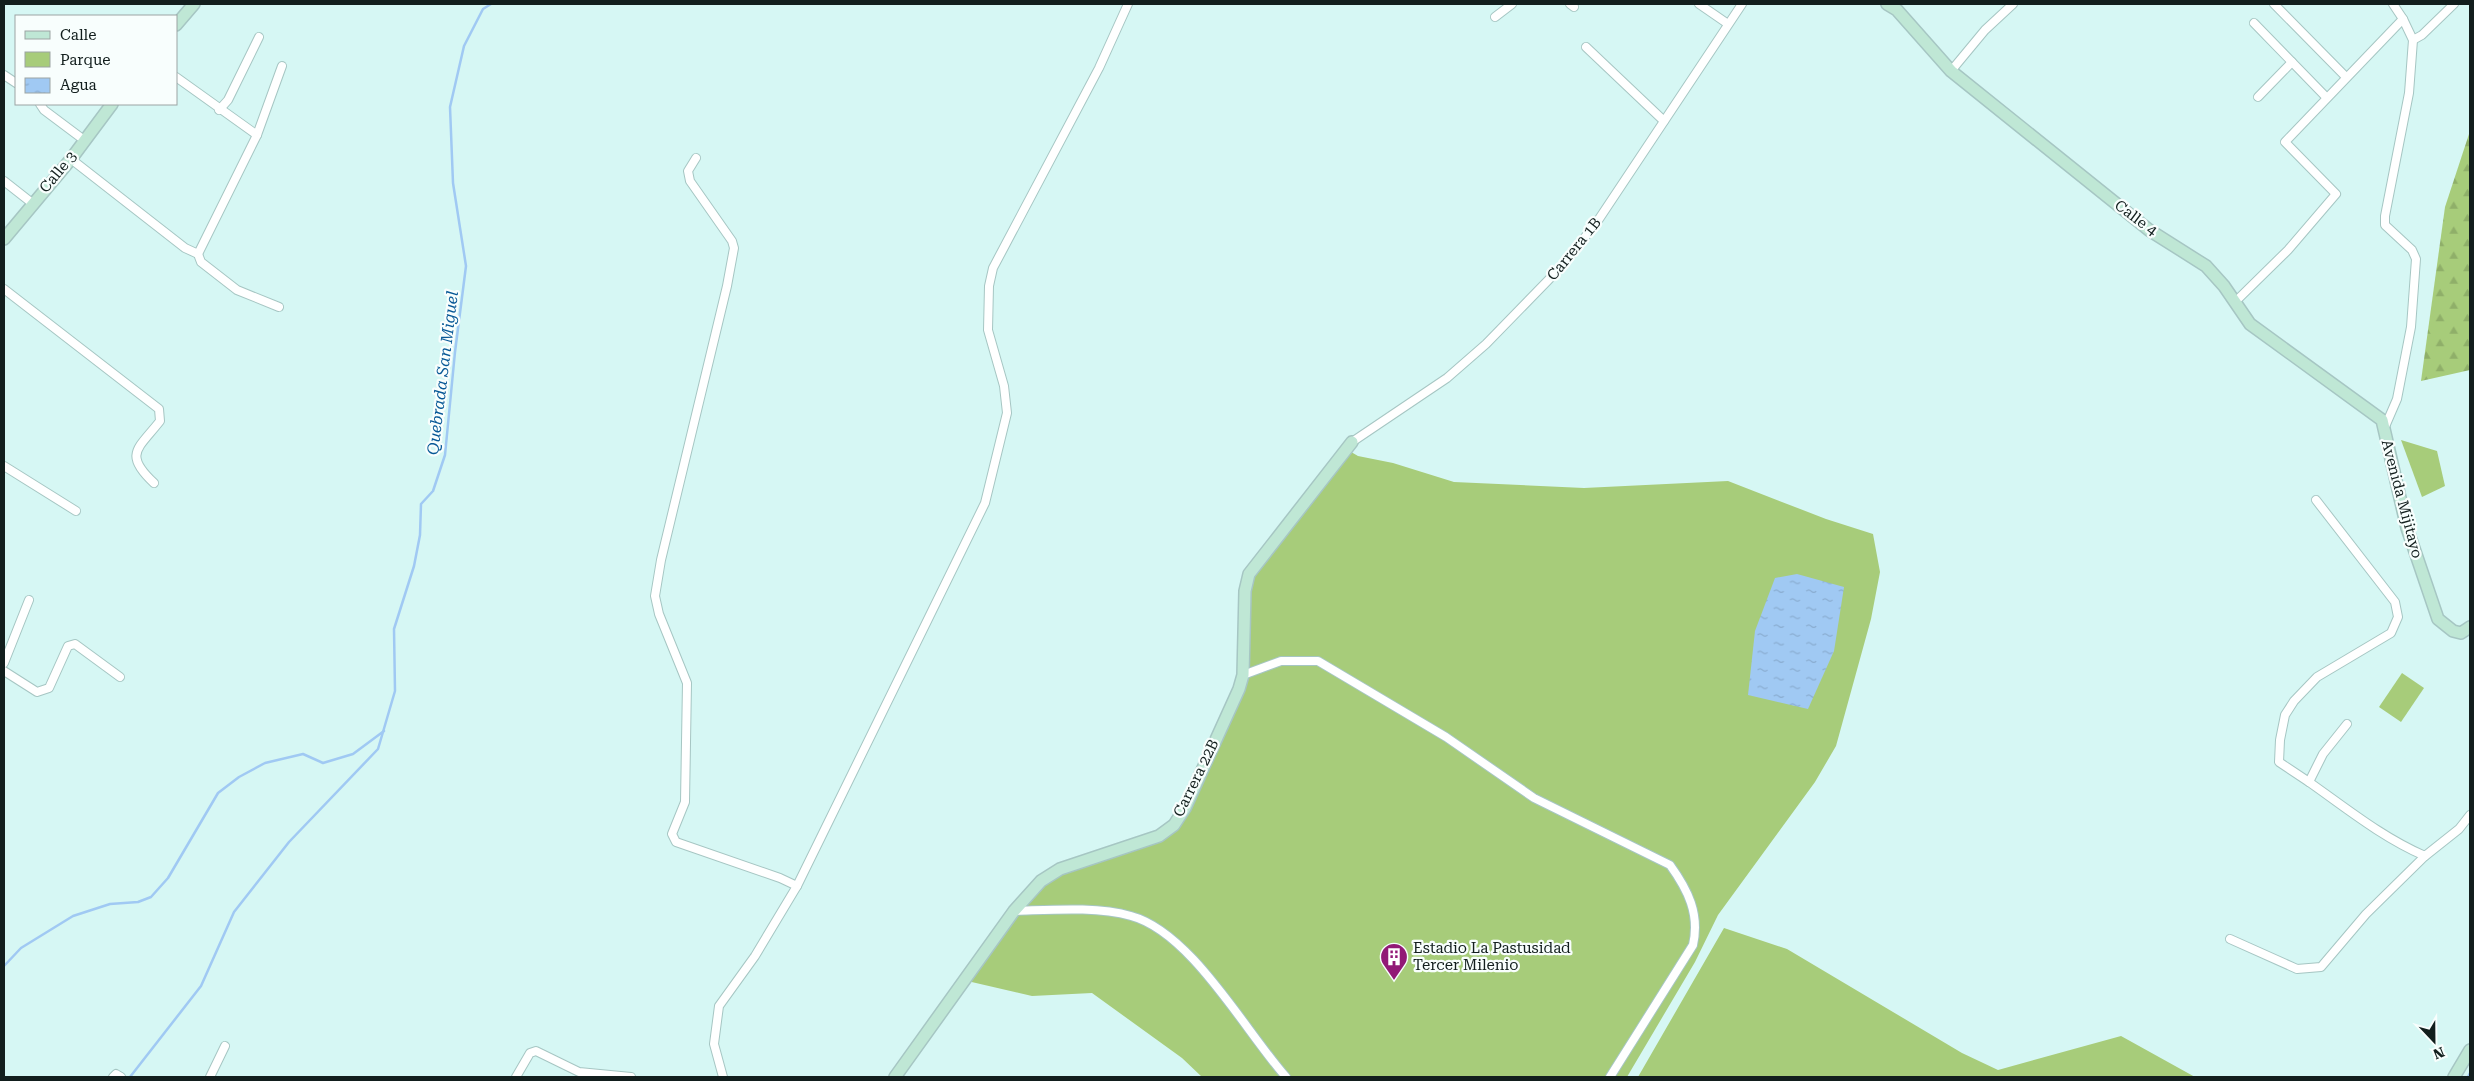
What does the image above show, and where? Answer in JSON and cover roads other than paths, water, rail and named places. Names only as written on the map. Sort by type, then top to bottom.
[{"type":"street","points":[[178,23],[194,4]]},
{"type":"street","points":[[723,1077],[714,1044],[719,1006],[754,956],[797,886],[985,503],[1007,413],[1004,386],[988,330],[989,286],[993,268],[1099,68],[1128,4]]},
{"type":"street","points":[[1495,17],[1512,4]]},
{"type":"street","points":[[1700,4],[1728,24]]},
{"type":"street","name":"Carrera 1B","points":[[1352,442],[1447,378],[1527,304],[1562,266],[1597,222],[1742,4]]},
{"type":"street","name":"Calle 4","points":[[1887,4],[1897,10],[1951,71],[2149,230],[2206,266],[2250,324],[2382,420],[2384,429]]},
{"type":"street","points":[[1951,71],[1985,30],[2013,4]]},
{"type":"street","points":[[2274,4],[2346,77]]},
{"type":"street","points":[[2384,429],[2396,399],[2411,327],[2416,259],[2412,250],[2385,225],[2385,216],[2409,92],[2413,40],[2393,4]]},
{"type":"street","points":[[2413,40],[2422,35],[2454,4]]},
{"type":"street","points":[[2235,302],[2288,250],[2336,194],[2285,142],[2403,19]]},
{"type":"street","points":[[2254,23],[2326,98]]},
{"type":"street","points":[[219,110],[228,100],[259,37]]},
{"type":"street","points":[[1586,47],[1664,121]]},
{"type":"street","points":[[2258,98],[2292,62]]},
{"type":"street","points":[[198,254],[257,135],[282,66]]},
{"type":"street","points":[[4,75],[15,82]]},
{"type":"street","points":[[178,79],[219,110],[257,135]]},
{"type":"street","points":[[41,105],[44,110],[84,140]]},
{"type":"street","name":"Calle 3","points":[[4,240],[111,105]]},
{"type":"street","points":[[71,158],[185,248],[198,254],[201,262],[237,290],[279,307]]},
{"type":"street","points":[[696,158],[688,171],[690,181],[728,235],[734,248],[723,305],[661,560],[655,596],[659,614],[688,683],[685,802],[672,834],[673,839],[684,846],[780,878],[797,886]]},
{"type":"street","points":[[4,181],[32,203]]},
{"type":"street","points":[[4,288],[160,410],[160,421],[136,451],[136,461],[142,472],[154,483]]},
{"type":"street","name":"Avenida Mijitayo","points":[[2384,429],[2406,528],[2438,620],[2453,631],[2461,632],[2470,628]]},
{"type":"street","name":"Carrera 22B","points":[[894,1077],[1014,911],[1040,881],[1060,869],[1158,836],[1174,824],[1185,808],[1239,689],[1242,676],[1245,591],[1249,574],[1352,442]]},
{"type":"street","points":[[4,466],[76,511]]},
{"type":"street","points":[[2316,500],[2395,602],[2398,617],[2391,633],[2317,678],[2294,701],[2285,715],[2280,740],[2279,762],[2402,846],[2425,856]]},
{"type":"street","points":[[4,663],[29,600]]},
{"type":"street","points":[[4,672],[37,692],[44,692],[49,688],[68,646],[76,644],[120,677]]},
{"type":"street","points":[[1242,676],[1281,661],[1318,661],[1446,737],[1534,798],[1670,865],[1683,883],[1692,903],[1696,920],[1693,946],[1610,1077]]},
{"type":"street","points":[[2309,782],[2323,754],[2348,724]]},
{"type":"street","points":[[2230,939],[2297,968],[2321,967],[2366,914],[2425,856],[2459,828],[2470,815]]},
{"type":"street","points":[[1014,911],[1069,910],[1107,913],[1130,916],[1157,926],[1201,967],[1286,1077]]},
{"type":"street","points":[[210,1077],[225,1046]]},
{"type":"street","points":[[2454,1077],[2470,1050]]},
{"type":"street","points":[[516,1077],[530,1054],[536,1051],[578,1075],[631,1077]]},
{"type":"street","points":[[113,1077],[116,1074],[121,1077]]},
{"type":"water","points":[[1797,574],[1844,587],[1834,651],[1808,709],[1748,695],[1755,631],[1775,578]]},
{"type":"waterway","name":"Quebrada San Miguel","points":[[130,1077],[201,986],[234,912],[289,842],[378,749],[395,691],[394,629],[414,566],[420,535],[421,504],[433,491],[445,455],[466,266],[453,183],[450,107],[464,46],[483,9],[491,4]]},
{"type":"waterway","points":[[4,966],[21,948],[73,916],[110,904],[138,902],[151,897],[168,878],[218,793],[239,777],[265,763],[303,754],[323,763],[353,754],[384,731]]},
{"type":"waterway","points":[[2468,1077],[2470,1073]]},
{"type":"place","name":"Estadio La Pastusidad Tercer Milenio","points":[[1394,981]]}]
